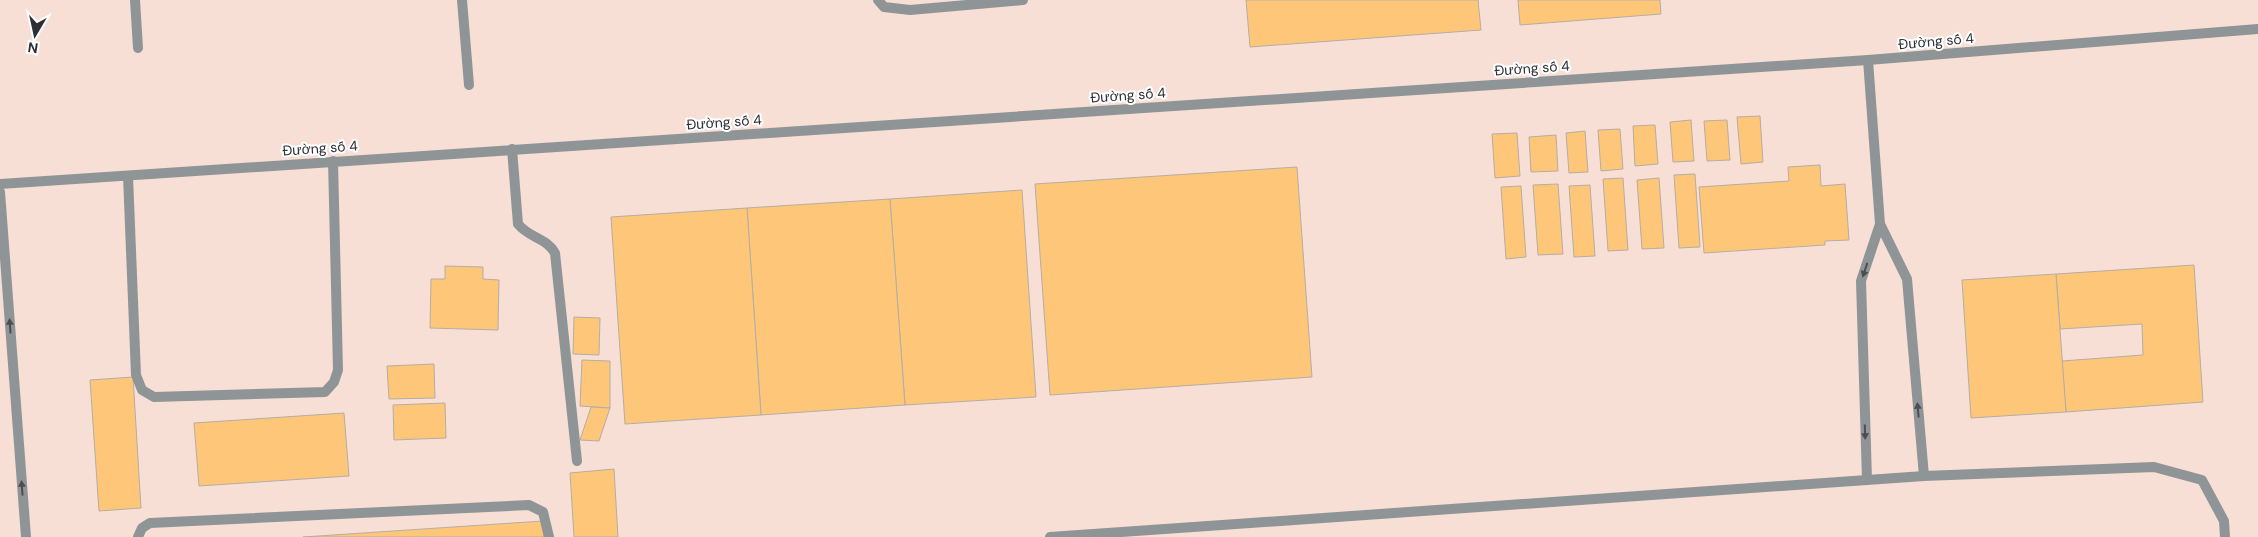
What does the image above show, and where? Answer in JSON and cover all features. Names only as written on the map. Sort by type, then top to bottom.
[{"type":"street","points":[[135,0],[138,48]]},
{"type":"street","points":[[462,0],[469,85]]},
{"type":"street","points":[[878,0],[884,7],[910,10],[1023,0]]},
{"type":"street","name":"Đường số 4","points":[[0,184],[1868,60],[2258,29]]},
{"type":"street","points":[[1868,60],[1880,224],[1907,279],[1924,476]]},
{"type":"street","points":[[512,149],[518,224],[525,232],[548,244],[556,253],[577,461]]},
{"type":"street","points":[[128,176],[136,375],[142,390],[154,397],[325,392],[334,382],[338,370],[333,161]]},
{"type":"street","points":[[0,192],[26,537]]},
{"type":"street","points":[[1867,480],[1861,281],[1880,224]]},
{"type":"street","points":[[1050,537],[1924,476],[2154,467],[2202,480],[2224,521],[2225,537]]},
{"type":"street","points":[[138,537],[142,528],[150,523],[529,505],[543,512],[549,537]]},
{"type":"shaded area","points":[[0,0],[2258,0],[2258,537],[0,537]]},
{"type":"building","points":[[1246,0],[1478,0],[1481,30],[1250,47]]},
{"type":"building","points":[[1518,0],[1660,0],[1661,14],[1520,25]]},
{"type":"building","points":[[1760,116],[1763,162],[1741,164],[1737,117]]},
{"type":"building","points":[[1691,120],[1694,161],[1673,162],[1670,122]]},
{"type":"building","points":[[1727,120],[1730,160],[1707,161],[1704,121]]},
{"type":"building","points":[[1655,125],[1658,164],[1635,166],[1633,126]]},
{"type":"building","points":[[1620,129],[1623,169],[1601,171],[1598,130]]},
{"type":"building","points":[[1585,131],[1588,172],[1569,173],[1566,133]]},
{"type":"building","points":[[1517,133],[1520,176],[1495,178],[1492,134]]},
{"type":"building","points":[[1556,135],[1558,171],[1531,172],[1529,137]]},
{"type":"building","points":[[1820,165],[1821,186],[1845,184],[1849,240],[1825,241],[1825,245],[1704,253],[1699,187],[1789,181],[1788,167]]},
{"type":"building","points":[[1297,167],[1312,377],[1050,395],[1035,184]]},
{"type":"building","points":[[1695,174],[1700,247],[1679,248],[1674,175]]},
{"type":"building","points":[[1623,178],[1628,250],[1608,251],[1603,179]]},
{"type":"building","points":[[1659,178],[1664,248],[1642,249],[1637,180]]},
{"type":"building","points":[[1558,184],[1563,254],[1538,255],[1533,185]]},
{"type":"building","points":[[1590,185],[1595,256],[1574,257],[1569,186]]},
{"type":"building","points":[[1521,186],[1526,257],[1506,259],[1501,187]]},
{"type":"building","points":[[1022,190],[1036,397],[905,405],[890,199]]},
{"type":"building","points":[[890,199],[905,405],[761,415],[747,208]]},
{"type":"building","points":[[747,208],[761,415],[625,424],[611,217]]},
{"type":"building","points":[[2194,265],[2203,402],[2066,412],[2062,361],[2143,355],[2142,324],[2060,329],[2056,274]]},
{"type":"building","points":[[445,266],[483,267],[483,279],[499,280],[498,330],[430,328],[431,279],[445,279]]},
{"type":"building","points":[[2056,274],[2066,412],[1971,418],[1962,280]]},
{"type":"building","points":[[574,317],[600,318],[599,355],[573,354]]},
{"type":"building","points":[[582,360],[610,361],[610,408],[580,406]]},
{"type":"building","points":[[434,364],[435,398],[389,399],[387,366]]},
{"type":"building","points":[[133,377],[141,508],[99,511],[90,380]]},
{"type":"building","points":[[445,403],[446,438],[394,440],[393,405]]},
{"type":"building","points":[[591,407],[610,408],[599,441],[580,440]]},
{"type":"building","points":[[344,413],[349,476],[199,486],[194,423]]},
{"type":"building","points":[[614,469],[618,537],[574,537],[570,473]]},
{"type":"building","points":[[543,521],[544,537],[303,537]]}]
